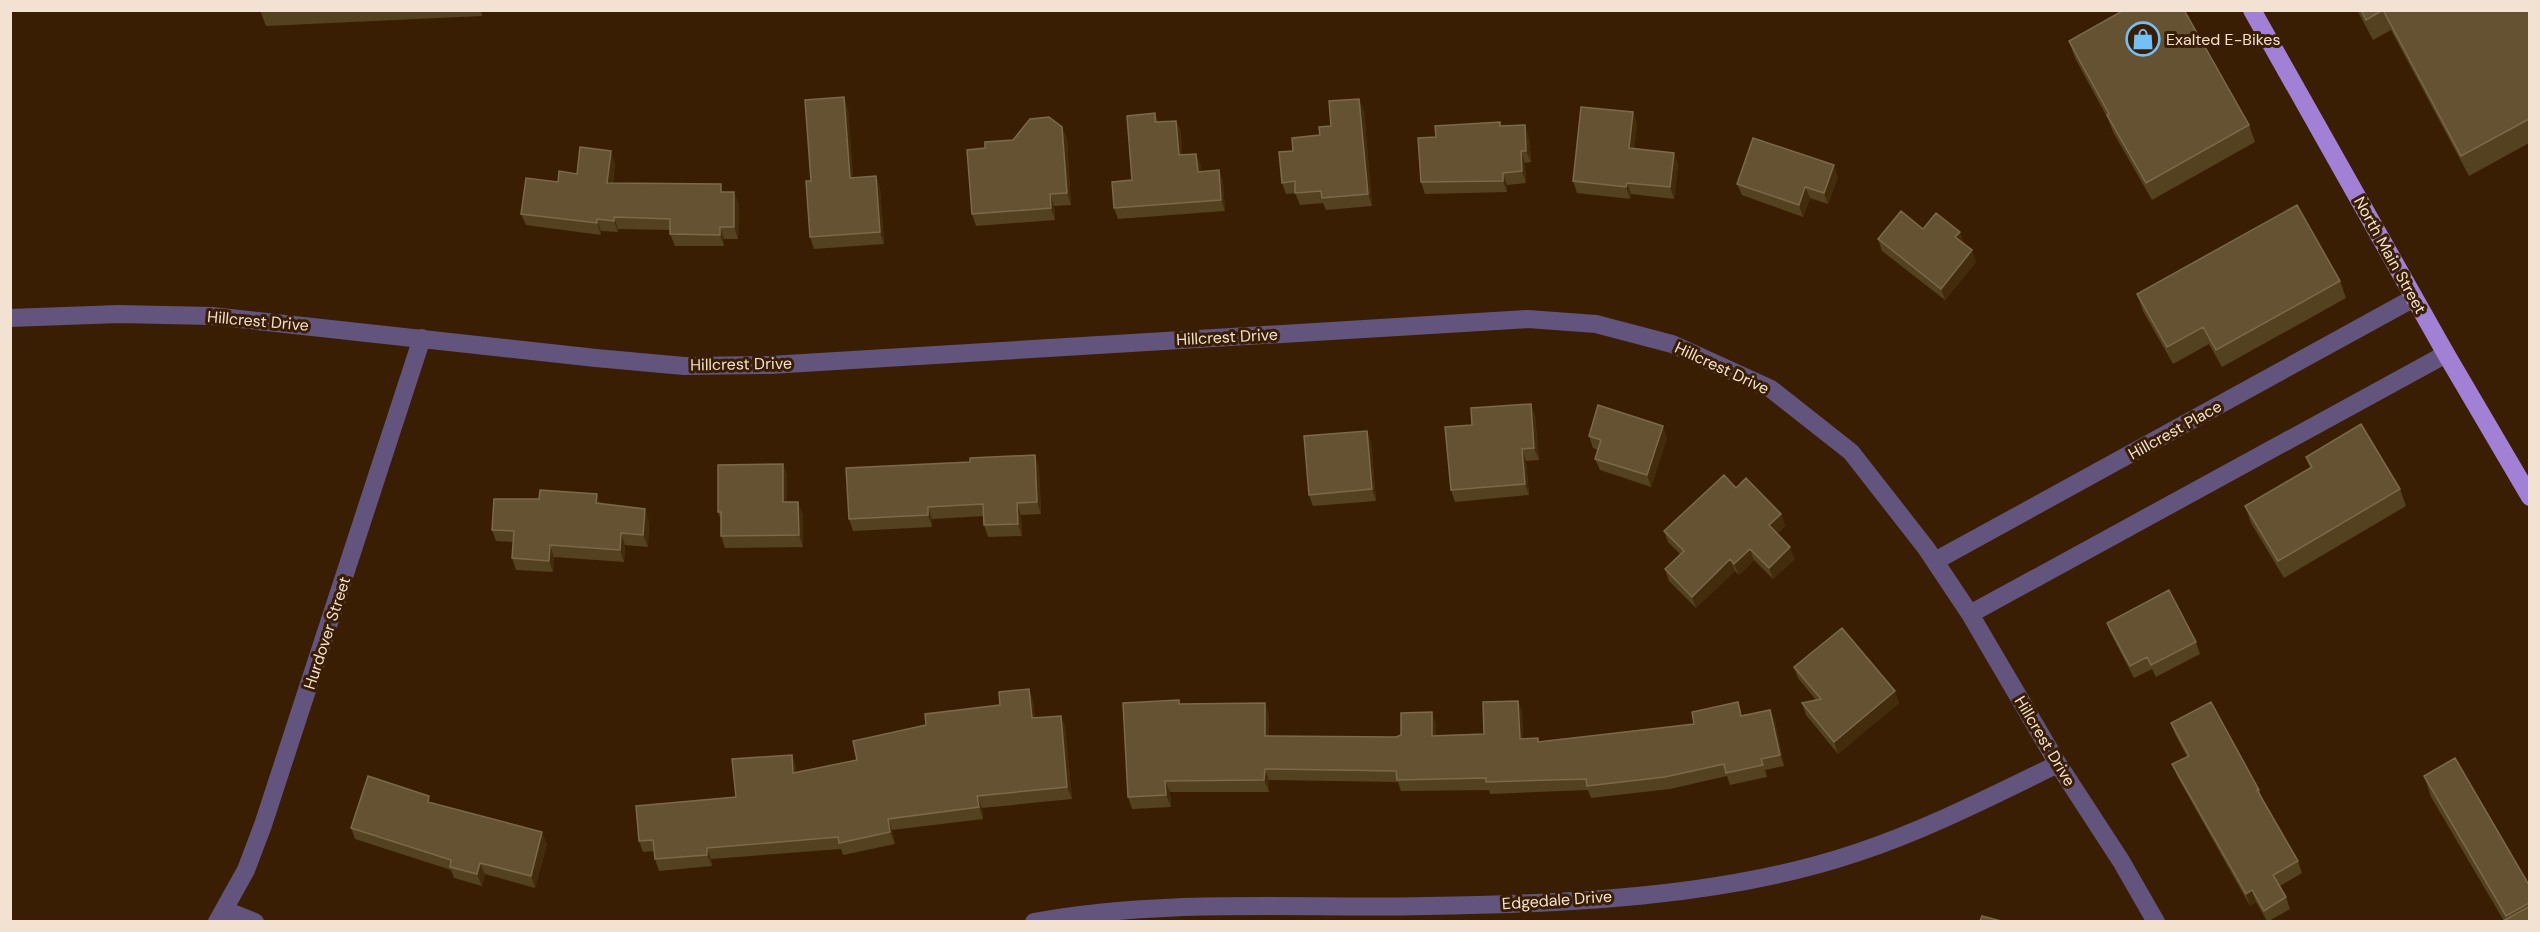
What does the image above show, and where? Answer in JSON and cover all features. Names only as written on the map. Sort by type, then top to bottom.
[{"type":"main road","name":"North Main Street","points":[[2252,10],[2529,497]]},
{"type":"street","name":"Hillcrest Place","points":[[1935,561],[2414,298]]},
{"type":"street","name":"Hillcrest Drive","points":[[10,318],[119,314],[212,316],[684,366],[759,365],[1528,320],[1596,324],[1672,344],[1771,389],[1851,452],[1935,561],[1970,614],[2058,764],[2121,861],[2156,921]]},
{"type":"street","name":"Hurdover Street","points":[[221,916],[246,870],[263,825],[422,338]]},
{"type":"street","points":[[1970,614],[2446,354]]},
{"type":"street","name":"Edgedale Drive","points":[[1034,921],[1134,910],[1227,906],[1449,906],[1541,903],[1667,892],[1777,874],[1854,854],[1934,824],[2058,764]]},
{"type":"street","points":[[221,916],[255,921]]},
{"type":"building","points":[[2124,10],[2184,10],[2249,125],[2146,183],[2107,115],[2109,114],[2069,41]]},
{"type":"building","points":[[2361,10],[2383,10],[2366,20]]},
{"type":"building","points":[[2383,10],[2529,10],[2529,119],[2461,156]]},
{"type":"building","points":[[844,97],[850,178],[876,176],[880,232],[810,237],[806,181],[811,181],[805,100]]},
{"type":"building","points":[[1359,99],[1368,194],[1322,198],[1321,191],[1295,193],[1295,181],[1282,183],[1279,152],[1293,151],[1292,138],[1320,135],[1319,127],[1331,126],[1329,101]]},
{"type":"building","points":[[1581,107],[1633,112],[1629,148],[1674,153],[1670,187],[1627,183],[1626,187],[1573,181]]},
{"type":"building","points":[[1155,113],[1155,122],[1176,121],[1179,155],[1196,154],[1198,172],[1219,170],[1221,200],[1114,208],[1112,182],[1132,180],[1127,116]]},
{"type":"building","points":[[1049,117],[1062,127],[1067,193],[1050,194],[1051,208],[972,214],[967,150],[985,148],[985,142],[1013,140],[1030,119]]},
{"type":"building","points":[[1500,122],[1500,126],[1525,125],[1526,151],[1521,151],[1522,171],[1503,173],[1503,181],[1421,182],[1418,138],[1436,137],[1435,126]]},
{"type":"building","points":[[1753,138],[1834,165],[1824,193],[1805,187],[1799,205],[1737,184]]},
{"type":"building","points":[[580,147],[611,151],[607,183],[721,184],[721,192],[734,192],[734,227],[720,227],[720,235],[670,234],[670,219],[614,217],[614,221],[597,219],[597,223],[521,214],[526,178],[558,182],[559,171],[577,174]]},
{"type":"building","points":[[2297,205],[2340,281],[2216,350],[2203,327],[2167,347],[2137,294]]},
{"type":"building","points":[[1901,211],[1923,229],[1936,213],[1960,232],[1955,237],[1972,250],[1941,289],[1878,239]]},
{"type":"building","points":[[1531,404],[1534,448],[1522,449],[1525,484],[1451,490],[1445,427],[1472,425],[1471,408]]},
{"type":"building","points":[[1598,405],[1663,426],[1647,475],[1595,459],[1601,440],[1589,436]]},
{"type":"building","points":[[2361,424],[2400,489],[2278,561],[2245,506],[2312,467],[2306,457]]},
{"type":"building","points":[[1367,431],[1372,489],[1309,495],[1304,436]]},
{"type":"building","points":[[1035,455],[1037,502],[1017,503],[1018,524],[984,525],[983,504],[928,507],[928,515],[849,519],[846,468],[970,462],[970,458]]},
{"type":"building","points":[[783,464],[783,502],[798,502],[799,535],[721,536],[721,512],[718,512],[718,465]]},
{"type":"building","points":[[1724,475],[1736,488],[1746,478],[1781,514],[1769,525],[1790,547],[1769,568],[1750,549],[1734,564],[1730,559],[1692,597],[1665,569],[1684,551],[1664,531]]},
{"type":"building","points":[[540,490],[597,494],[596,503],[645,509],[643,535],[621,533],[620,550],[550,545],[549,561],[512,558],[514,531],[492,530],[494,499],[539,499]]},
{"type":"building","points":[[2169,590],[2196,642],[2151,665],[2147,657],[2130,666],[2107,623]]},
{"type":"building","points":[[1842,628],[1895,691],[1834,742],[1802,703],[1821,699],[1794,667]]},
{"type":"building","points":[[1029,689],[1032,718],[1061,716],[1067,787],[977,796],[979,807],[888,819],[890,832],[839,843],[838,837],[707,848],[707,855],[655,859],[653,840],[639,841],[636,806],[736,797],[732,759],[792,755],[793,773],[857,760],[853,741],[926,725],[925,714],[1000,705],[999,692]]},
{"type":"building","points":[[1179,700],[1179,704],[1265,703],[1265,736],[1396,737],[1401,735],[1401,713],[1432,712],[1432,736],[1484,734],[1483,702],[1518,701],[1520,739],[1538,738],[1538,742],[1694,724],[1692,712],[1738,702],[1741,716],[1770,710],[1780,755],[1761,759],[1763,765],[1726,773],[1724,764],[1665,777],[1587,786],[1586,779],[1486,782],[1486,778],[1397,780],[1396,771],[1265,769],[1264,780],[1165,781],[1166,795],[1128,797],[1123,703]]},
{"type":"building","points":[[2211,702],[2259,790],[2257,790],[2298,861],[2273,875],[2286,897],[2264,911],[2252,890],[2246,894],[2172,764],[2189,756],[2171,723]]},
{"type":"building","points":[[2455,758],[2529,885],[2529,903],[2506,916],[2424,776]]},
{"type":"building","points":[[368,776],[429,796],[428,802],[542,832],[531,876],[480,863],[477,874],[450,867],[451,860],[351,828]]},
{"type":"building","points":[[2528,907],[2529,921],[2503,921]]},
{"type":"building","points":[[1982,916],[2001,921],[1980,921]]},
{"type":"place","name":"Exalted E-Bikes","points":[[2143,39]]}]
